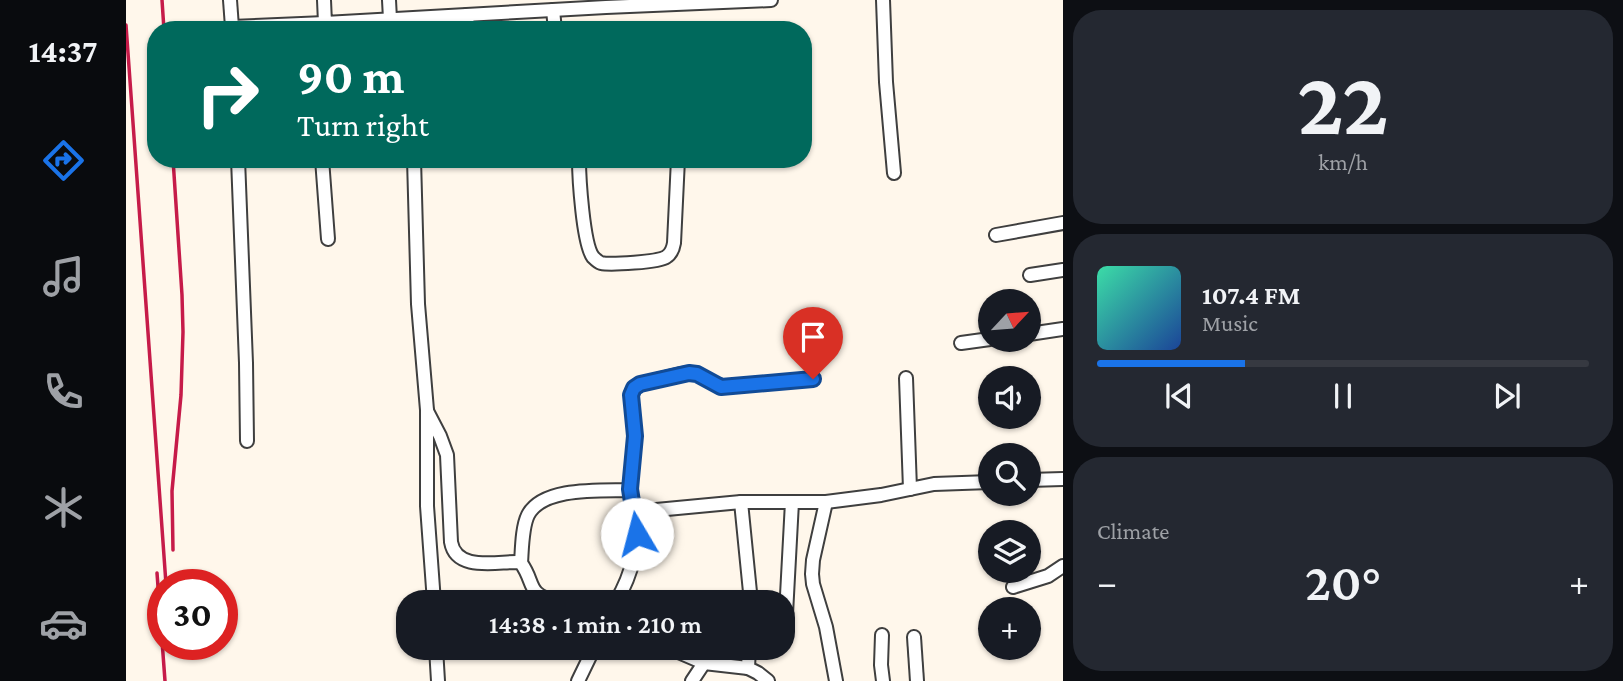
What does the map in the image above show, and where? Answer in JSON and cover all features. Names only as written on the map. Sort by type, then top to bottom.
[{"type":"street","points":[[230,0],[232,21]]},
{"type":"street","points":[[318,21],[324,0]]},
{"type":"street","points":[[389,0],[396,21]]},
{"type":"street","points":[[406,21],[553,10],[606,3],[771,0]]},
{"type":"street","points":[[883,0],[886,82],[894,173]]},
{"type":"street","points":[[553,10],[554,21]]},
{"type":"street","points":[[467,15],[467,21]]},
{"type":"street","points":[[238,168],[247,441]]},
{"type":"street","points":[[323,168],[328,239]]},
{"type":"street","points":[[414,168],[418,304],[427,410],[426,506],[433,590]]},
{"type":"street","points":[[580,168],[589,248],[595,259],[603,263],[657,261],[669,256],[674,243],[678,168]]},
{"type":"street","points":[[996,235],[1063,223]]},
{"type":"street","points":[[1030,275],[1063,270]]},
{"type":"street","points":[[1041,332],[1063,329]]},
{"type":"street","points":[[961,343],[978,341]]},
{"type":"street","points":[[622,590],[634,557],[637,534],[630,489],[635,436],[631,395],[636,386],[689,373],[697,374],[721,387],[813,379]]},
{"type":"street","points":[[906,378],[910,489]]},
{"type":"street","points":[[427,410],[447,455],[451,542],[454,553],[466,561],[521,563]]},
{"type":"street","points":[[1041,480],[1063,479]]},
{"type":"street","points":[[635,512],[741,502],[827,502],[881,495],[933,484],[978,482]]},
{"type":"street","points":[[534,590],[521,563],[530,511],[551,496],[630,489]]},
{"type":"street","points":[[741,502],[750,590]]},
{"type":"street","points":[[787,590],[792,502]]},
{"type":"street","points":[[827,502],[812,574],[836,681]]},
{"type":"street","points":[[1013,587],[1048,576],[1063,566]]},
{"type":"street","points":[[882,635],[883,681]]},
{"type":"street","points":[[914,637],[917,681]]},
{"type":"street","points":[[437,660],[438,681]]},
{"type":"street","points":[[578,681],[588,660]]},
{"type":"street","points":[[697,660],[748,668],[768,681]]},
{"type":"street","points":[[748,660],[748,668]]},
{"type":"street","points":[[692,681],[704,663]]},
{"type":"railway","points":[[162,0],[163,21]]},
{"type":"railway","points":[[126,25],[165,569]]},
{"type":"railway","points":[[173,550],[172,491],[181,395],[183,332],[174,168]]},
{"type":"railway","points":[[163,660],[165,681]]},
{"type":"route","points":[[637,534],[630,489],[634,448],[631,395],[634,388],[640,384],[689,373],[697,374],[721,387],[813,379]]}]
